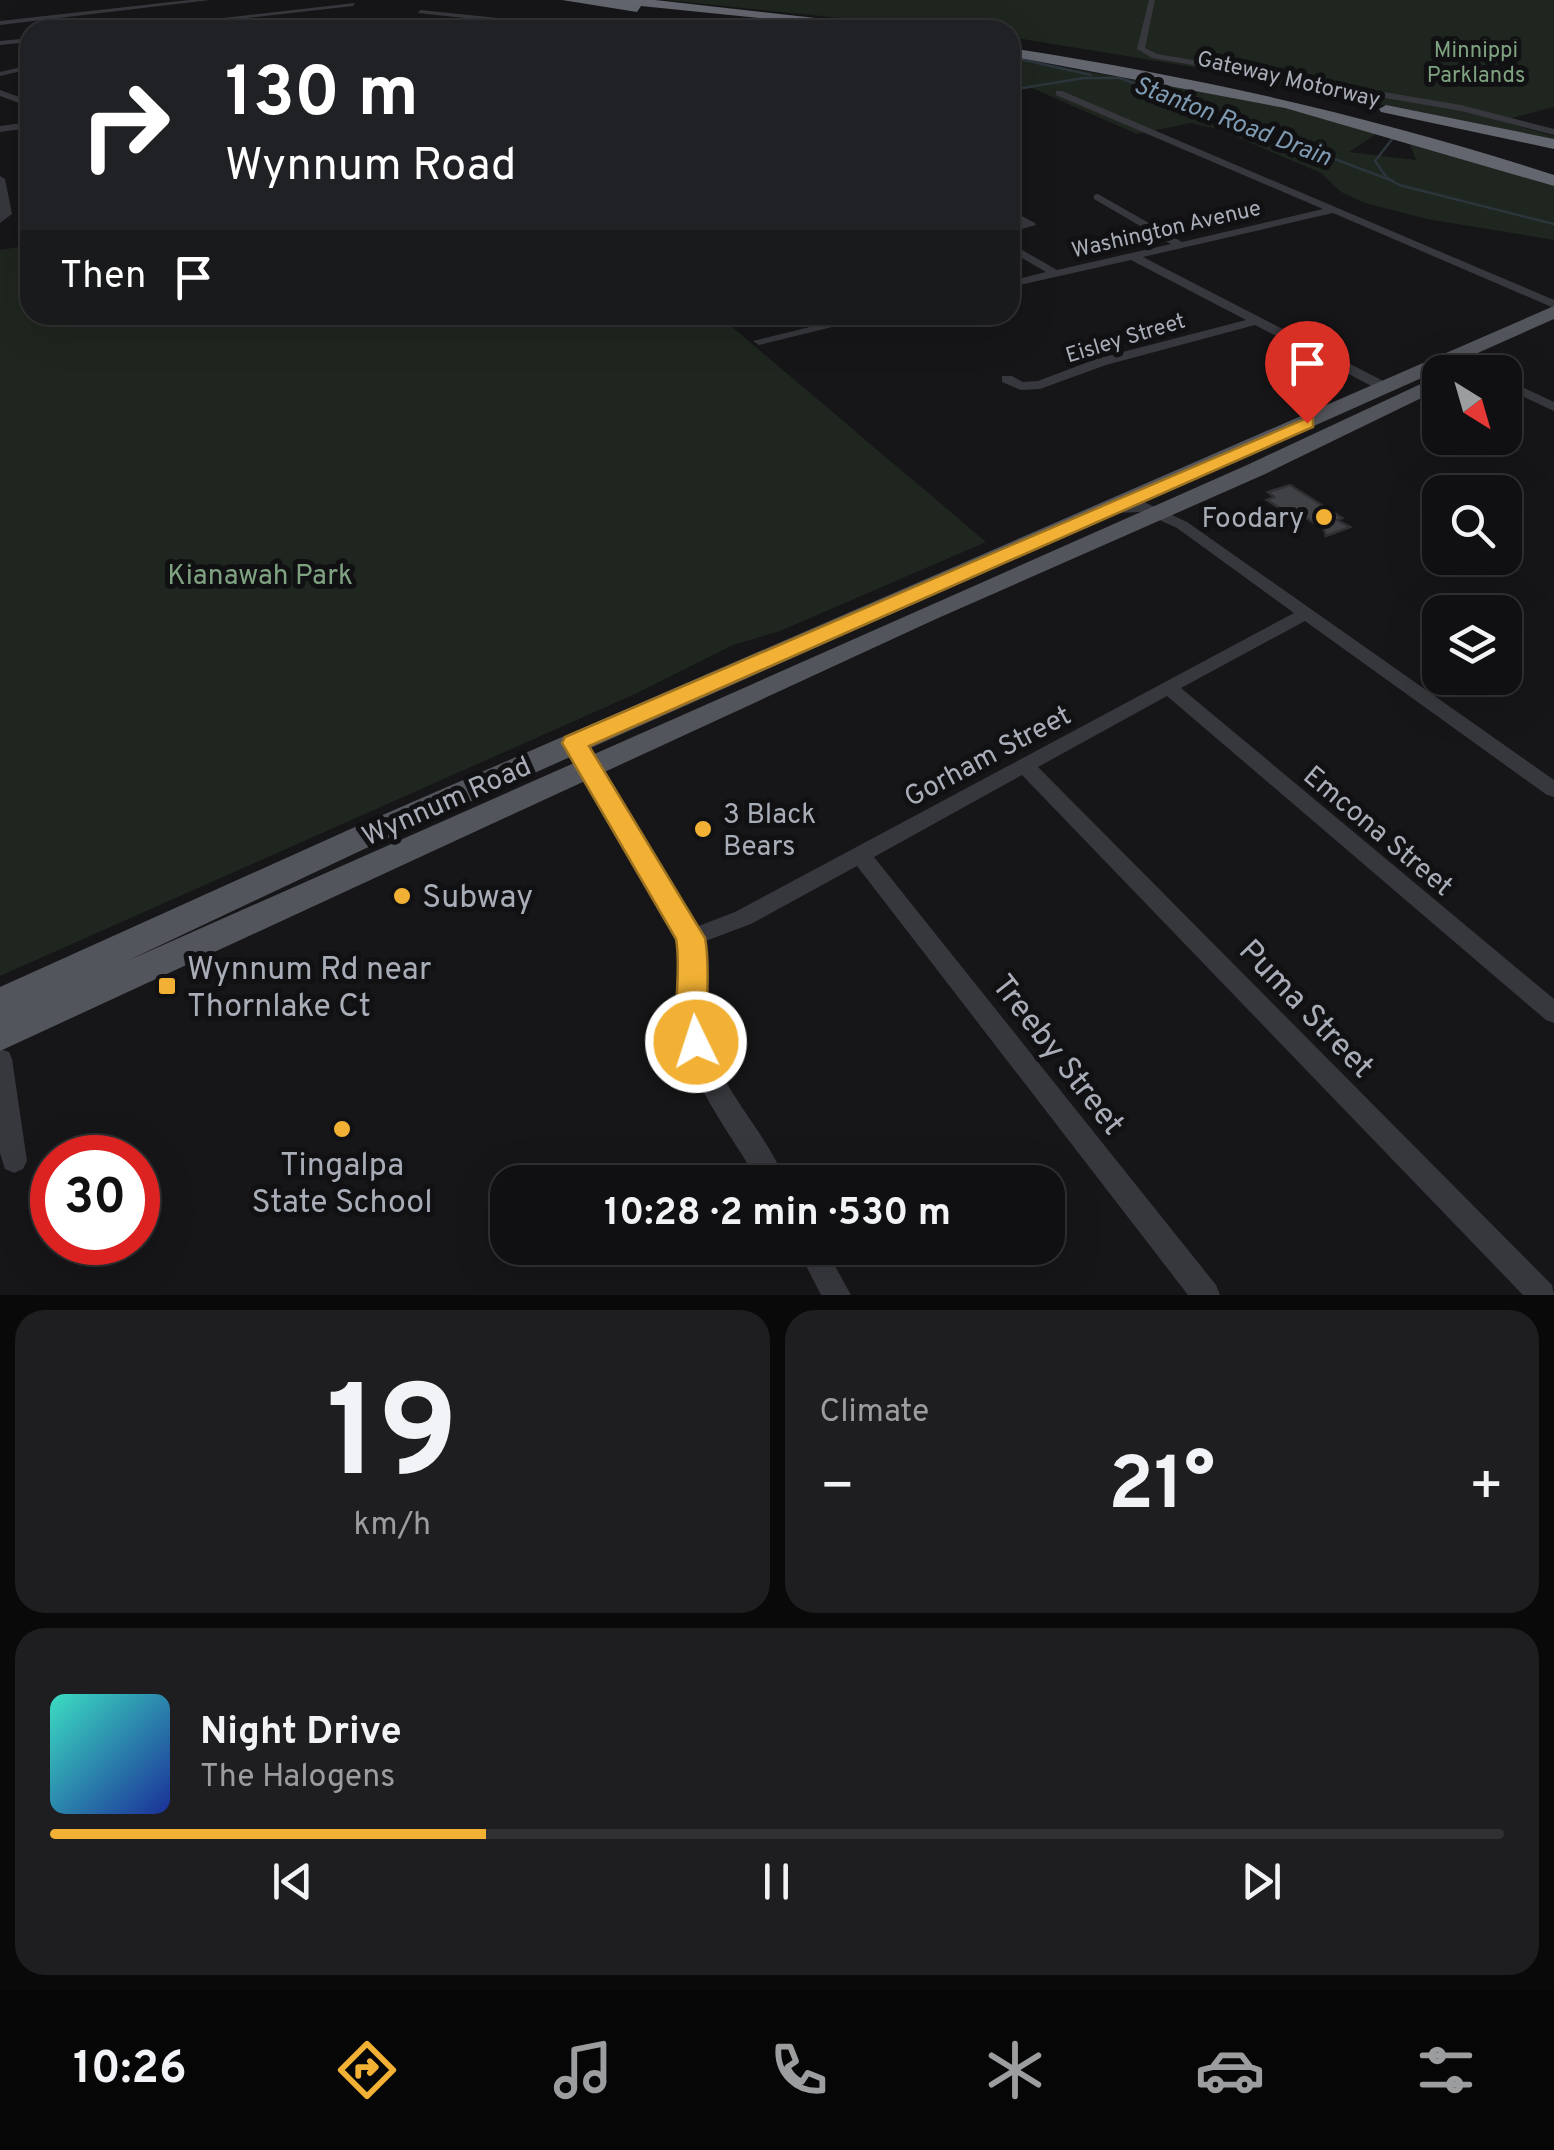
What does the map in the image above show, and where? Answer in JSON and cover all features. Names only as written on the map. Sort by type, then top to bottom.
[{"type":"highway","points":[[568,0],[755,20]]},
{"type":"highway","points":[[620,0],[817,20]]},
{"type":"highway","name":"Gateway Motorway","points":[[1020,48],[1171,67],[1326,99],[1554,160]]},
{"type":"highway","points":[[1020,49],[1292,105],[1430,141],[1554,181]]},
{"type":"highway","name":"Gateway Motorway","points":[[1020,49],[1282,97],[1554,169]]},
{"type":"highway","points":[[1326,99],[1554,144]]},
{"type":"main road","name":"Wynnum Road","points":[[1484,355],[1554,312]]},
{"type":"main road","name":"Wynnum Road","points":[[1492,355],[1554,328]]},
{"type":"main road","name":"Wynnum Road","points":[[0,1035],[582,756],[886,605],[1384,387],[1422,378]]},
{"type":"main road","name":"Wynnum Road","points":[[0,1004],[214,903],[582,756],[1159,513],[1422,390]]},
{"type":"main road","points":[[886,605],[896,613],[927,612]]},
{"type":"street","points":[[26,20],[207,0]]},
{"type":"street","points":[[282,0],[304,10]]},
{"type":"street","points":[[1152,0],[1141,48],[1155,56],[1461,108],[1554,132]]},
{"type":"street","points":[[80,3],[88,14]]},
{"type":"street","points":[[213,20],[353,4]]},
{"type":"street","points":[[420,12],[498,20]]},
{"type":"street","points":[[0,15],[5,22]]},
{"type":"street","points":[[1059,93],[1330,212],[1554,304]]},
{"type":"street","points":[[0,178],[7,214],[0,220]]},
{"type":"street","points":[[1098,196],[1180,245]]},
{"type":"street","name":"Washington Avenue","points":[[1020,282],[1330,212]]},
{"type":"street","points":[[1020,252],[1056,274]]},
{"type":"street","points":[[1133,256],[1384,387]]},
{"type":"street","name":"Eisley Street","points":[[1008,380],[1022,386],[1040,385],[1101,362],[1255,321]]},
{"type":"street","points":[[760,341],[831,325]]},
{"type":"street","points":[[1522,391],[1554,406]]},
{"type":"street","points":[[1113,508],[1144,507],[1191,530],[1554,790]]},
{"type":"street","name":"Gorham Street","points":[[691,938],[743,918],[1306,613]]},
{"type":"street","name":"Emcona Street","points":[[1169,688],[1554,1013]]},
{"type":"street","points":[[582,756],[691,938],[696,967],[691,1024],[696,1042],[764,1165]]},
{"type":"street","name":"Puma Street","points":[[1026,767],[1542,1295]]},
{"type":"street","name":"Treeby Street","points":[[860,854],[1206,1295]]},
{"type":"street","points":[[0,1060],[14,1161]]},
{"type":"street","points":[[819,1265],[836,1295]]},
{"type":"green space","name":"Minnippi Parklands","points":[[665,0],[1554,0],[1554,107],[1500,121],[1554,136],[1554,141],[1230,73],[1020,39],[1020,20],[858,20]]},
{"type":"green space","points":[[1020,60],[1275,105],[1381,131],[1349,152],[1416,160],[1409,142],[1554,186],[1554,240],[1427,219],[1365,203],[1341,192],[1321,173],[1218,129],[1191,123],[1137,134],[1032,88],[1020,90]]},
{"type":"green space","name":"Kianawah Park","points":[[20,247],[20,325],[730,325],[986,542],[780,631],[733,645],[635,694],[0,976],[0,250]]},
{"type":"building","points":[[1290,485],[1350,527],[1326,536],[1324,529],[1303,516],[1295,518],[1267,500],[1274,497],[1268,492]]},
{"type":"waterway","points":[[1020,59],[1091,75]]},
{"type":"waterway","name":"Stanton Road Drain","points":[[1020,88],[1084,78],[1120,78],[1391,180]]},
{"type":"waterway","name":"Stanton Road Drain","points":[[1391,180],[1375,161],[1393,138]]},
{"type":"waterway","name":"Stanton Road Drain","points":[[1391,180],[1554,224]]},
{"type":"place","name":"Foodary","points":[[1324,517]]},
{"type":"place","name":"3 Black Bears","points":[[703,829]]},
{"type":"place","name":"Subway","points":[[402,896]]},
{"type":"place","name":"Wynnum Rd near Thornlake Ct","points":[[167,986]]},
{"type":"place","name":"Tingalpa State School","points":[[342,1129]]},
{"type":"route","points":[[696,1042],[690,1006],[696,967],[691,938],[574,743],[1307,423]]}]
